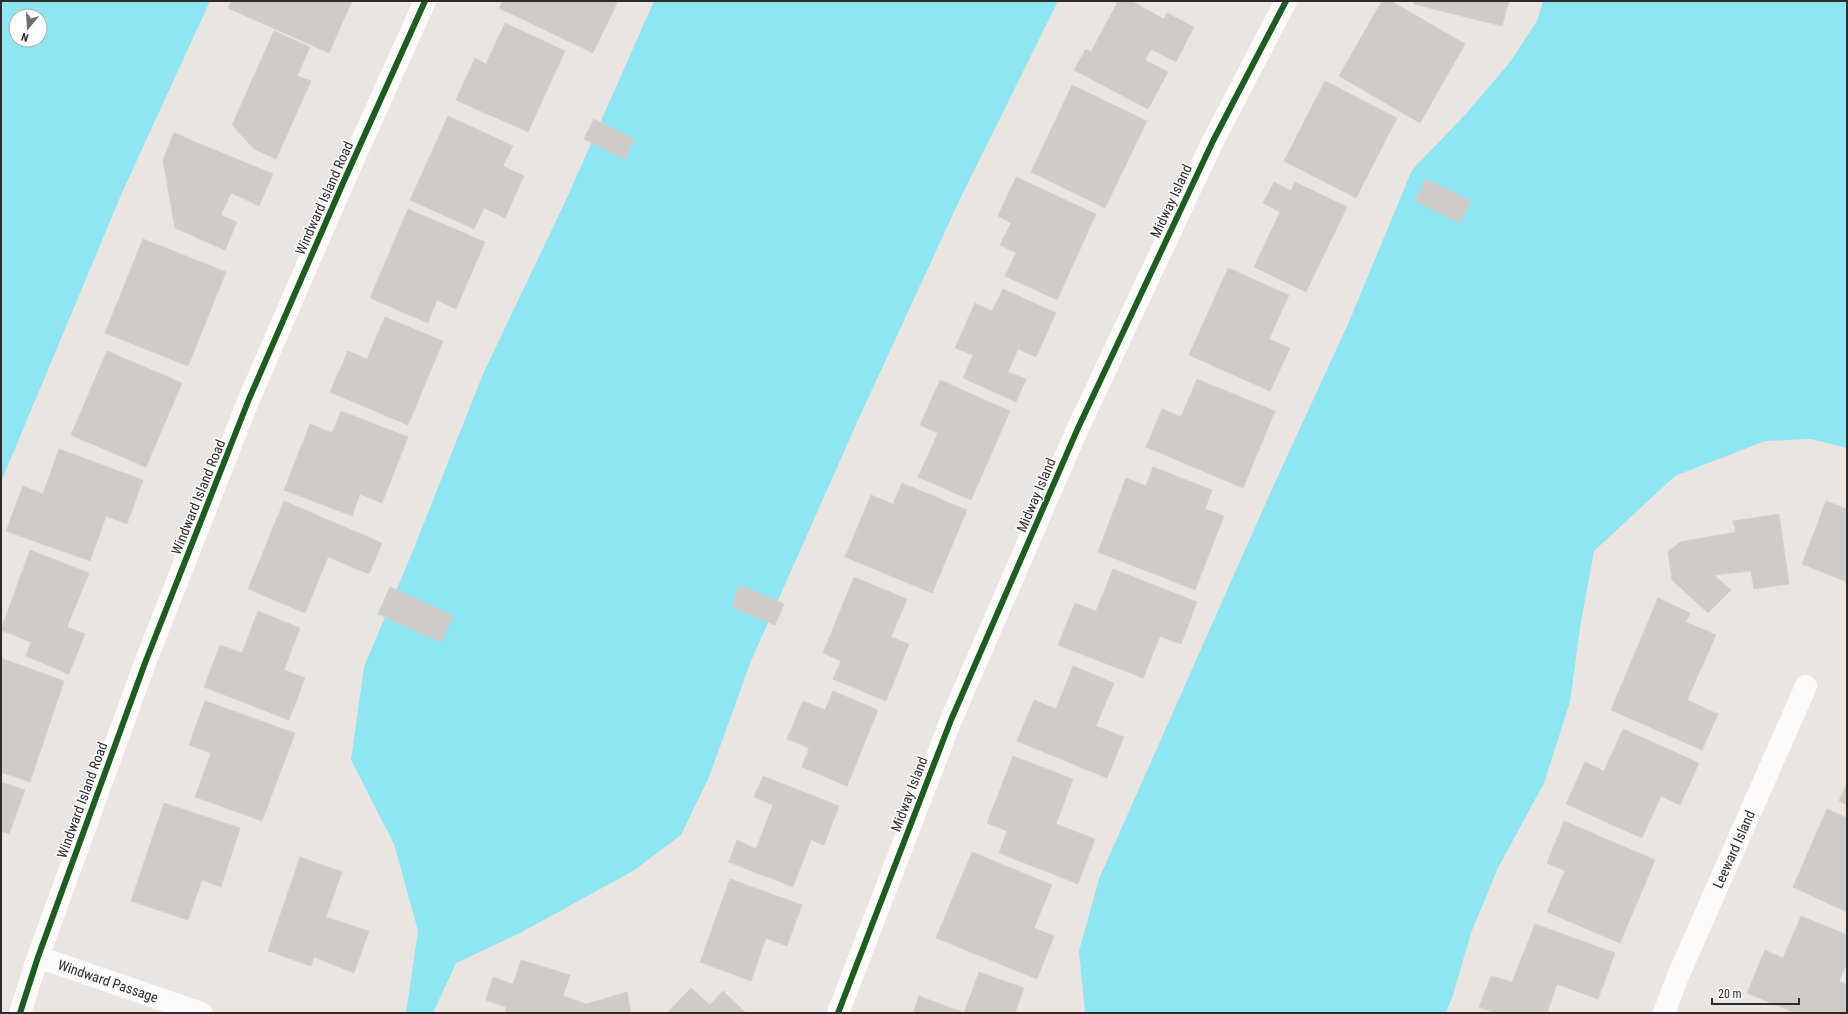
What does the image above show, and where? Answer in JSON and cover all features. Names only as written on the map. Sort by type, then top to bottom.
[{"type":"street","name":"Windward Island Road","points":[[20,1013],[38,957],[145,663],[249,399],[425,1]]},
{"type":"street","name":"Midway Island","points":[[838,1013],[951,720],[1078,428],[1213,141],[1286,1]]},
{"type":"street","name":"Leeward Island","points":[[1664,1013],[1678,976],[1806,686]]},
{"type":"street","name":"Windward Passage","points":[[38,957],[201,1013]]},
{"type":"water","points":[[1,1],[210,1],[121,195],[1,482]]},
{"type":"water","points":[[654,1],[1058,1],[960,199],[859,418],[751,661],[709,777],[681,835],[633,871],[520,933],[456,963],[433,1013],[406,1013],[418,931],[394,844],[351,760],[364,667],[414,548],[483,374],[566,200]]},
{"type":"water","points":[[1543,1],[1847,1],[1847,448],[1811,439],[1765,441],[1675,476],[1594,551],[1580,628],[1570,702],[1544,783],[1498,868],[1471,933],[1453,995],[1446,1013],[1085,1013],[1079,951],[1099,879],[1272,489],[1348,324],[1412,170],[1465,115],[1510,62],[1537,21]]},
{"type":"building","points":[[231,1],[352,1],[329,53],[228,8]]},
{"type":"building","points":[[503,1],[618,1],[593,53],[499,8]]},
{"type":"building","points":[[1118,1],[1131,1],[1164,19],[1167,13],[1194,27],[1176,62],[1151,49],[1145,60],[1168,72],[1148,109],[1074,70],[1086,49],[1091,52]]},
{"type":"building","points":[[1382,1],[1391,1],[1465,44],[1420,123],[1339,76]]},
{"type":"building","points":[[1415,1],[1509,1],[1502,26],[1414,4]]},
{"type":"building","points":[[505,23],[565,51],[528,132],[456,100],[475,58],[486,64]]},
{"type":"building","points":[[274,31],[310,47],[297,76],[311,81],[276,159],[254,149],[232,125]]},
{"type":"building","points":[[1325,81],[1397,118],[1356,198],[1284,161]]},
{"type":"building","points":[[1072,85],[1147,121],[1105,208],[1031,172]]},
{"type":"building","points":[[448,116],[513,146],[503,166],[524,176],[505,218],[484,208],[474,229],[410,200]]},
{"type":"building","points":[[594,119],[634,139],[625,159],[584,139]]},
{"type":"building","points":[[174,133],[273,174],[259,206],[231,193],[221,215],[237,222],[225,250],[175,228],[163,160]]},
{"type":"building","points":[[1016,177],[1096,214],[1057,300],[1005,276],[1016,253],[1000,245],[1011,223],[998,216]]},
{"type":"building","points":[[1426,179],[1471,201],[1460,223],[1415,201]]},
{"type":"building","points":[[1274,182],[1291,191],[1295,182],[1347,207],[1306,292],[1254,267],[1280,212],[1263,203]]},
{"type":"building","points":[[408,209],[485,242],[456,309],[437,300],[428,323],[370,298]]},
{"type":"building","points":[[143,239],[226,272],[188,366],[105,333]]},
{"type":"building","points":[[1228,268],[1289,295],[1269,339],[1290,348],[1270,391],[1189,355]]},
{"type":"building","points":[[1003,289],[1056,313],[1036,357],[1018,349],[1008,372],[1026,379],[1016,402],[963,378],[973,355],[955,348],[975,303],[992,311]]},
{"type":"building","points":[[385,317],[443,341],[408,425],[330,392],[348,351],[367,359]]},
{"type":"building","points":[[107,351],[182,383],[146,467],[71,435]]},
{"type":"building","points":[[1197,379],[1275,411],[1243,488],[1146,447],[1162,409],[1181,417]]},
{"type":"building","points":[[940,380],[1010,411],[971,500],[918,477],[938,433],[920,425]]},
{"type":"building","points":[[341,411],[408,437],[382,503],[360,494],[352,516],[284,490],[310,424],[332,433]]},
{"type":"building","points":[[59,449],[143,480],[127,524],[106,516],[90,561],[6,531],[23,486],[43,494]]},
{"type":"building","points":[[1153,467],[1212,490],[1205,509],[1224,516],[1195,590],[1098,552],[1126,478],[1146,486]]},
{"type":"building","points":[[902,483],[967,510],[932,593],[845,557],[871,495],[893,504]]},
{"type":"building","points":[[284,501],[382,543],[369,574],[328,557],[305,613],[248,589]]},
{"type":"building","points":[[1826,501],[1847,509],[1847,582],[1802,564]]},
{"type":"building","points":[[1779,514],[1789,584],[1754,589],[1751,571],[1714,575],[1731,590],[1708,613],[1672,580],[1668,552],[1680,542],[1736,532],[1733,521]]},
{"type":"building","points":[[30,550],[89,573],[67,627],[85,634],[69,674],[26,656],[31,642],[1,630]]},
{"type":"building","points":[[1113,569],[1197,602],[1181,644],[1160,636],[1143,678],[1058,645],[1075,603],[1096,611]]},
{"type":"building","points":[[854,577],[907,599],[891,637],[909,644],[886,701],[833,679],[841,661],[823,653]]},
{"type":"building","points":[[740,585],[784,604],[775,625],[732,607]]},
{"type":"building","points":[[390,587],[453,616],[441,642],[378,614]]},
{"type":"building","points":[[1658,598],[1690,613],[1686,622],[1716,635],[1687,700],[1718,714],[1702,750],[1611,710]]},
{"type":"building","points":[[258,611],[300,628],[284,670],[305,678],[289,720],[204,687],[220,645],[242,653]]},
{"type":"building","points":[[1,658],[64,681],[30,782],[1,772]]},
{"type":"building","points":[[1073,666],[1114,683],[1096,726],[1124,737],[1107,778],[1017,741],[1034,700],[1056,709]]},
{"type":"building","points":[[833,691],[878,710],[847,786],[802,767],[809,748],[787,739],[803,701],[825,710]]},
{"type":"building","points":[[205,701],[295,733],[262,821],[195,797],[211,753],[189,745]]},
{"type":"building","points":[[1623,729],[1699,763],[1680,805],[1661,796],[1642,838],[1566,804],[1585,762],[1604,771]]},
{"type":"building","points":[[1013,756],[1073,779],[1056,824],[1095,839],[1078,884],[999,853],[1007,831],[987,823]]},
{"type":"building","points":[[763,776],[839,806],[824,845],[811,840],[793,887],[729,862],[737,840],[756,849],[773,805],[754,797]]},
{"type":"building","points":[[1,782],[25,790],[9,834],[1,831]]},
{"type":"building","points":[[1847,783],[1847,805],[1839,801]]},
{"type":"building","points":[[164,803],[240,828],[221,887],[202,880],[188,920],[131,901]]},
{"type":"building","points":[[1827,809],[1847,818],[1847,912],[1793,887]]},
{"type":"building","points":[[1564,821],[1655,860],[1620,943],[1547,912],[1565,871],[1547,863]]},
{"type":"building","points":[[972,852],[1052,885],[1034,928],[1054,936],[1037,979],[936,938]]},
{"type":"building","points":[[300,857],[342,872],[326,917],[369,931],[354,973],[314,957],[311,966],[268,951]]},
{"type":"building","points":[[730,879],[802,905],[787,946],[766,938],[751,981],[700,962]]},
{"type":"building","points":[[1801,916],[1847,935],[1847,963],[1839,981],[1847,985],[1847,1013],[1796,1013],[1747,993],[1765,950],[1783,958]]},
{"type":"building","points":[[1535,924],[1615,953],[1598,999],[1557,984],[1547,1013],[1495,1013],[1479,1007],[1491,976],[1512,982]]},
{"type":"building","points":[[521,960],[570,975],[563,996],[586,1004],[627,992],[631,1013],[505,1013],[506,1007],[486,1000],[493,977],[513,984]]},
{"type":"building","points":[[979,972],[1024,988],[1015,1013],[964,1013]]},
{"type":"building","points":[[691,988],[710,1005],[723,991],[746,1013],[667,1013]]},
{"type":"building","points":[[919,996],[964,1013],[913,1013]]},
{"type":"cycle path","points":[[20,1013],[38,957],[145,663],[249,399],[343,183],[425,1]]},
{"type":"cycle path","points":[[838,1013],[951,720],[1078,428],[1213,141],[1286,1]]}]
